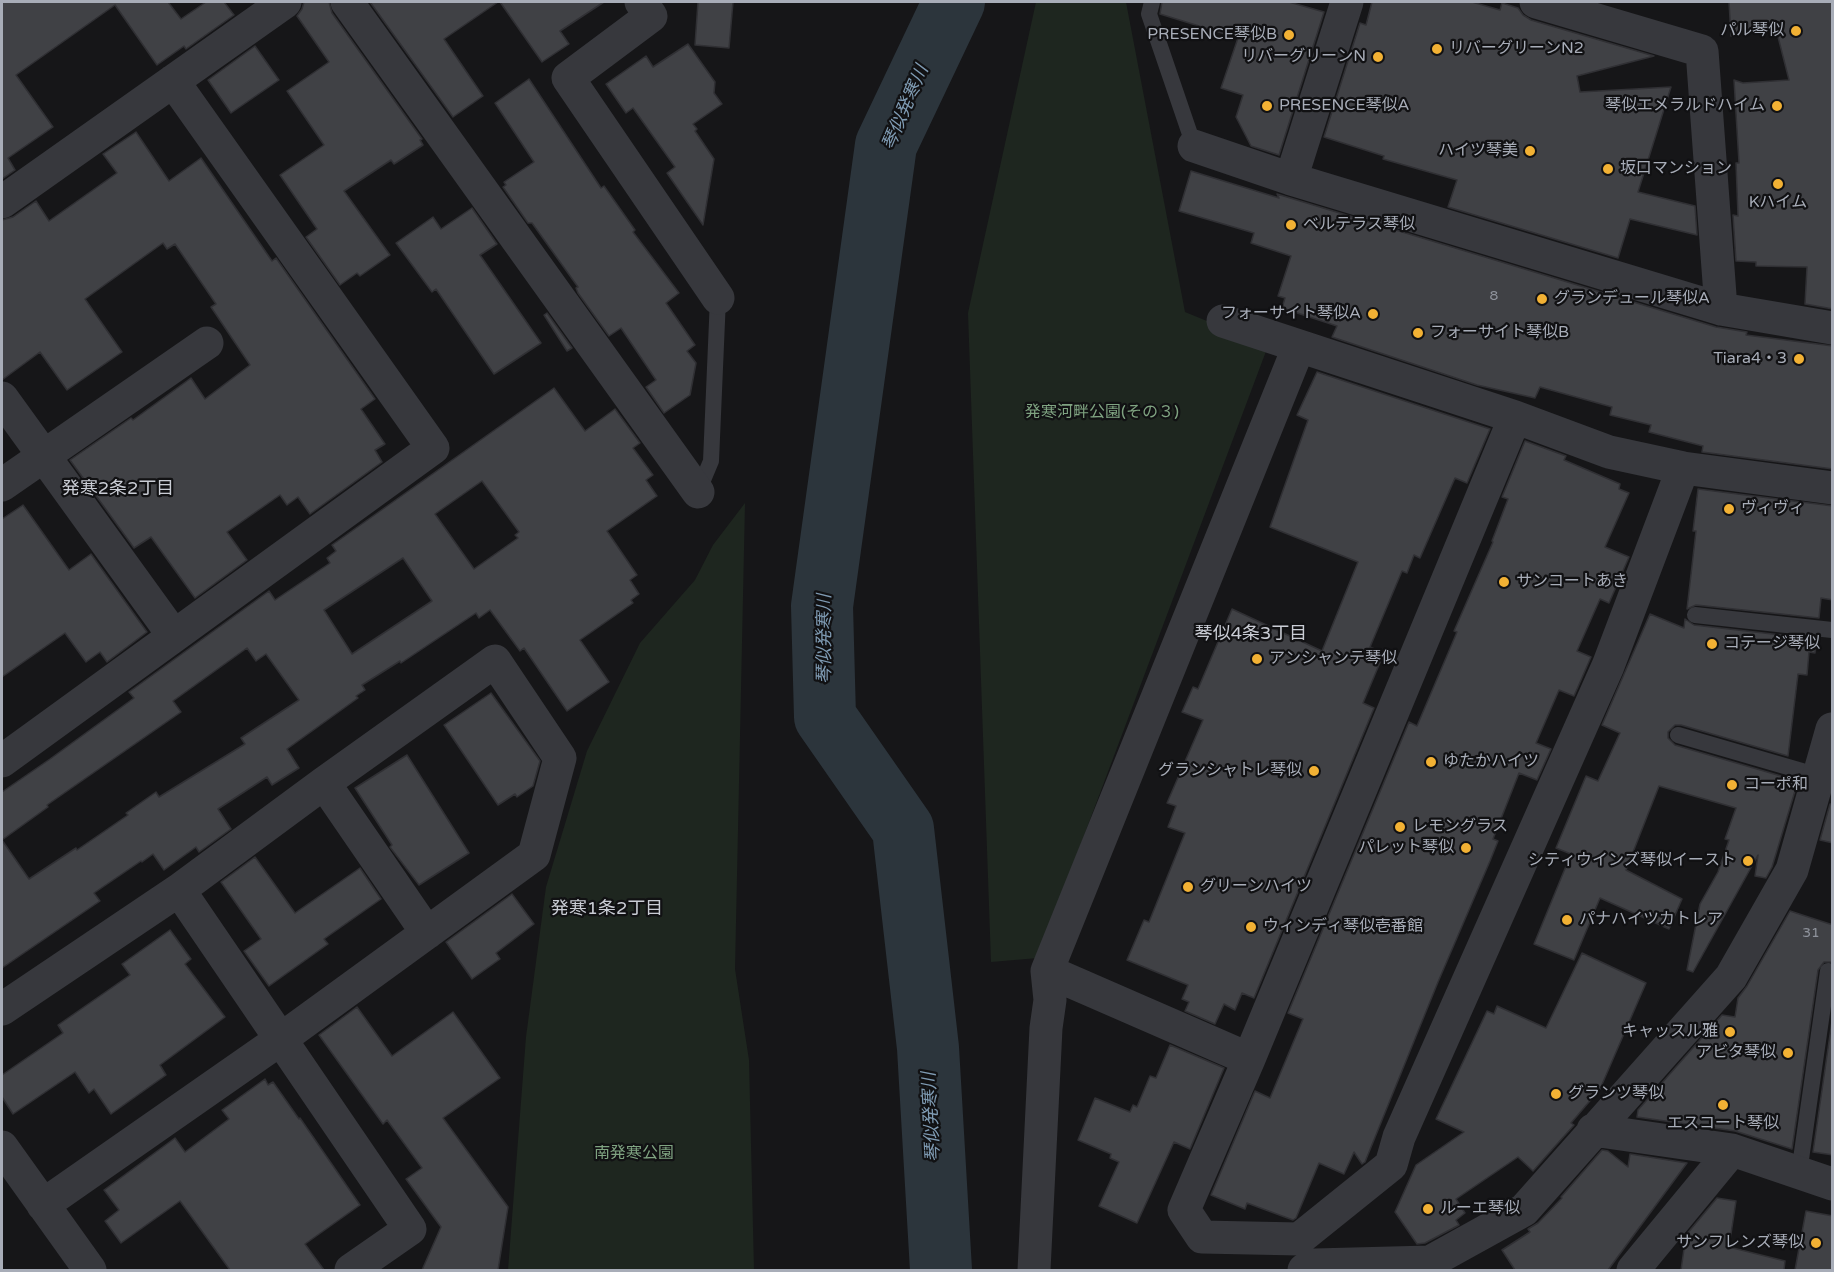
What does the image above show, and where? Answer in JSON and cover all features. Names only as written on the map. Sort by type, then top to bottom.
[{"type":"street","points":[[2,202],[285,2]]},
{"type":"street","points":[[347,2],[698,492]]},
{"type":"street","points":[[641,2],[651,16],[568,78],[718,298]]},
{"type":"street","points":[[1291,179],[1347,2]]},
{"type":"street","points":[[1536,2],[1702,51],[1721,309]]},
{"type":"street","points":[[2,761],[433,448],[173,81]]},
{"type":"street","points":[[1194,146],[1291,179],[1721,309],[1833,328]]},
{"type":"street","points":[[1223,321],[1515,417],[1609,452],[1683,468],[1833,488]]},
{"type":"street","points":[[2,485],[207,343]]},
{"type":"street","points":[[1034,1270],[1046,1028],[1050,1000],[1047,971],[1299,346]]},
{"type":"street","points":[[2,398],[174,636]]},
{"type":"street","points":[[1515,417],[1249,1059],[1184,1210],[1202,1237],[1299,1239],[1391,1165],[1399,1137],[1608,666],[1683,468]]},
{"type":"street","points":[[2,1009],[178,890],[495,661],[560,758],[534,855],[281,1039],[43,1205]]},
{"type":"street","points":[[1304,1270],[1315,1265],[1430,1262],[1524,1210],[1731,976],[1792,870],[1833,729]]},
{"type":"street","points":[[324,783],[427,933]]},
{"type":"street","points":[[178,890],[410,1229],[351,1270]]},
{"type":"street","points":[[1047,971],[1249,1059]]},
{"type":"street","points":[[1593,1130],[1732,1150],[1833,1184]]},
{"type":"street","points":[[2,1148],[90,1270]]},
{"type":"street","points":[[1633,1270],[1732,1150]]},
{"type":"lane","points":[[1152,2],[1149,14],[1194,146]]},
{"type":"lane","points":[[698,492],[711,461],[718,298]]},
{"type":"lane","points":[[1695,615],[1833,630]]},
{"type":"lane","points":[[1678,735],[1819,776]]},
{"type":"lane","points":[[1799,1173],[1828,970]]},
{"type":"green space","name":"発寒河畔公園(その３)","points":[[1036,2],[1126,2],[1185,312],[1268,346],[1038,958],[991,962],[968,313]]},
{"type":"green space","name":"南発寒公園","points":[[745,503],[735,969],[749,1060],[754,1270],[508,1270],[526,1037],[546,887],[587,751],[640,643],[695,580],[713,545]]},
{"type":"building","points":[[2,2],[168,2],[181,19],[206,2],[224,2],[234,15],[186,49],[184,46],[157,65],[115,5],[16,75],[53,127],[8,158],[15,170],[2,179]]},
{"type":"building","points":[[304,2],[329,2],[332,13],[422,139],[420,140],[423,145],[394,164],[391,160],[344,191],[390,255],[360,276],[357,273],[340,285],[306,237],[317,229],[280,175],[324,145],[287,91],[329,62],[297,16]]},
{"type":"building","points":[[370,2],[498,2],[444,39],[483,96],[453,117]]},
{"type":"building","points":[[500,2],[604,2],[560,31],[569,44],[542,62]]},
{"type":"building","points":[[698,2],[733,2],[729,48],[695,45]]},
{"type":"building","points":[[1162,2],[1289,2],[1324,12],[1279,155],[1251,146],[1236,117],[1243,95],[1221,88],[1238,38],[1160,14]]},
{"type":"building","points":[[1372,2],[1472,2],[1500,10],[1502,3],[1518,8],[1531,20],[1654,56],[1577,76],[1580,92],[1671,87],[1638,192],[1695,206],[1697,235],[1630,219],[1618,258],[1448,207],[1457,180],[1383,159],[1384,156],[1324,137],[1360,23],[1366,25]]},
{"type":"building","points":[[1729,2],[1833,2],[1833,309],[1805,304],[1807,267],[1756,266],[1756,262],[1736,261],[1733,215],[1738,216],[1736,163],[1739,163],[1734,80],[1743,83],[1789,80],[1775,25],[1731,36]]},
{"type":"building","points":[[688,44],[715,82],[714,93],[722,104],[693,124],[697,129],[695,131],[714,159],[703,225],[667,173],[675,167],[633,108],[626,113],[606,84],[646,56],[653,67]]},
{"type":"building","points":[[255,46],[279,80],[231,113],[208,80]]},
{"type":"building","points":[[529,79],[601,188],[604,186],[635,230],[633,232],[679,293],[666,303],[695,345],[687,351],[696,363],[690,395],[664,413],[646,387],[656,380],[621,328],[609,336],[578,293],[576,288],[578,287],[503,187],[506,185],[504,182],[534,162],[495,103]]},
{"type":"building","points":[[136,132],[169,181],[201,158],[272,261],[276,258],[375,399],[361,409],[385,444],[375,450],[382,462],[310,514],[298,497],[287,505],[280,495],[227,532],[247,560],[195,598],[151,537],[134,548],[70,460],[131,418],[133,420],[191,378],[205,399],[250,365],[211,307],[216,304],[175,244],[167,249],[163,243],[85,299],[122,352],[67,390],[40,352],[2,380],[2,220],[13,217],[36,201],[49,221],[117,173],[103,154]]},
{"type":"building","points":[[1191,171],[1279,198],[1277,194],[1716,327],[1747,332],[1746,335],[1833,346],[1833,469],[1702,452],[1703,446],[1649,432],[1651,425],[1610,415],[1612,407],[1540,387],[1535,398],[1477,385],[1332,337],[1337,326],[1282,308],[1285,298],[1278,296],[1291,256],[1251,243],[1254,233],[1179,211]]},
{"type":"building","points":[[472,208],[497,244],[480,255],[541,343],[494,374],[436,289],[432,292],[396,243],[433,217],[441,229]]},
{"type":"building","points":[[547,313],[572,348],[567,351],[544,315]]},
{"type":"building","points":[[1317,372],[1490,429],[1467,483],[1455,478],[1420,558],[1414,555],[1407,573],[1402,571],[1370,647],[1384,653],[1363,703],[1374,708],[1254,998],[1242,993],[1235,1010],[1224,1004],[1215,1024],[1185,1011],[1189,1002],[1182,999],[1188,985],[1127,960],[1144,920],[1149,922],[1185,833],[1168,827],[1176,806],[1167,803],[1203,720],[1182,712],[1193,687],[1198,689],[1232,609],[1322,651],[1358,562],[1270,527],[1308,420],[1297,415]]},
{"type":"building","points":[[554,388],[585,431],[615,409],[640,443],[633,448],[653,475],[646,480],[657,496],[607,531],[637,575],[630,580],[639,594],[631,600],[633,603],[580,640],[609,682],[567,711],[524,648],[520,651],[490,610],[479,618],[476,613],[401,663],[400,661],[362,685],[365,690],[356,696],[358,698],[287,749],[299,768],[272,785],[267,777],[218,809],[231,829],[199,852],[196,847],[164,870],[153,854],[141,861],[94,893],[100,901],[2,968],[2,840],[2,792],[134,698],[129,692],[269,591],[275,600],[330,563],[327,558],[336,551],[332,545]],"holes":[[[482,481],[519,532],[515,535],[518,538],[474,569],[435,514]],[[403,558],[432,601],[352,654],[324,610]],[[247,648],[256,661],[266,654],[299,700],[241,738],[245,744],[159,797],[156,792],[126,813],[128,815],[77,850],[76,848],[29,879],[2,840],[48,807],[47,805],[181,712],[173,701]]]},
{"type":"building","points":[[1525,441],[1566,456],[1564,460],[1620,484],[1619,489],[1629,493],[1605,547],[1629,557],[1609,603],[1600,599],[1577,651],[1591,657],[1574,696],[1559,690],[1536,743],[1551,749],[1537,780],[1519,773],[1493,839],[1498,841],[1365,1162],[1362,1164],[1354,1152],[1344,1174],[1319,1163],[1296,1218],[1293,1220],[1247,1203],[1245,1209],[1211,1195],[1255,1091],[1270,1098],[1303,1019],[1288,1013],[1409,722],[1417,726],[1457,632],[1454,631],[1493,542],[1508,499],[1502,497]]},
{"type":"building","points":[[1698,489],[1833,506],[1833,600],[1821,598],[1819,618],[1696,605],[1687,609],[1696,531],[1693,531]]},
{"type":"building","points":[[23,505],[69,570],[91,554],[147,632],[107,662],[100,652],[86,662],[65,633],[2,677],[2,519]]},
{"type":"building","points":[[1650,614],[1684,628],[1685,619],[1694,625],[1816,639],[1815,653],[1809,652],[1807,675],[1798,674],[1788,756],[1681,725],[1675,725],[1668,732],[1668,738],[1675,745],[1798,781],[1772,867],[1766,878],[1755,876],[1758,855],[1693,972],[1687,970],[1700,904],[1718,872],[1729,840],[1725,839],[1736,808],[1659,786],[1626,870],[1682,899],[1669,929],[1600,898],[1574,960],[1534,944],[1571,854],[1556,848],[1586,776],[1598,781],[1620,733],[1602,725]]},
{"type":"building","points":[[491,693],[540,761],[533,786],[517,797],[515,794],[498,805],[444,725]]},
{"type":"building","points":[[407,755],[469,853],[419,885],[390,847],[392,845],[355,788]]},
{"type":"building","points":[[1830,804],[1833,805],[1833,843],[1820,840]]},
{"type":"building","points":[[255,857],[295,913],[360,868],[381,899],[324,939],[328,944],[269,986],[244,951],[261,939],[221,882]]},
{"type":"building","points":[[512,894],[534,924],[496,953],[500,959],[472,979],[446,942]]},
{"type":"building","points":[[1790,911],[1833,925],[1833,962],[1824,962],[1818,970],[1792,1149],[1735,1131],[1637,1117],[1638,1110],[1722,1015],[1735,1017],[1738,998]]},
{"type":"building","points":[[170,930],[191,959],[185,964],[225,1017],[160,1065],[166,1075],[111,1114],[94,1089],[89,1093],[75,1072],[13,1114],[2,1097],[2,1075],[63,1033],[58,1025],[130,975],[122,964]]},
{"type":"building","points":[[1582,953],[1646,983],[1600,1089],[1571,1123],[1574,1125],[1533,1171],[1518,1157],[1456,1199],[1465,1213],[1456,1220],[1459,1225],[1425,1243],[1417,1244],[1395,1212],[1416,1165],[1464,1132],[1436,1119],[1487,1011],[1494,1014],[1497,1006],[1546,1028]]},
{"type":"building","points":[[357,1007],[392,1056],[453,1012],[500,1078],[443,1118],[508,1207],[498,1270],[422,1270],[441,1227],[406,1179],[422,1168],[387,1120],[383,1124],[319,1035]]},
{"type":"building","points":[[1833,1014],[1833,1155],[1813,1152]]},
{"type":"building","points":[[1170,1045],[1224,1068],[1190,1149],[1174,1142],[1137,1223],[1099,1206],[1119,1162],[1110,1158],[1111,1154],[1078,1140],[1095,1098],[1130,1112],[1133,1105],[1137,1107],[1150,1076],[1156,1078]]},
{"type":"building","points":[[265,1079],[268,1085],[273,1082],[360,1205],[305,1244],[324,1270],[230,1270],[180,1201],[121,1243],[105,1221],[119,1210],[104,1190],[175,1138],[185,1152],[229,1119],[222,1110]]},
{"type":"building","points":[[1602,1150],[1608,1151],[1628,1167],[1630,1154],[1687,1163],[1608,1270],[1515,1270],[1502,1250],[1530,1232],[1528,1229],[1538,1223],[1562,1198]]},
{"type":"building","points":[[1717,1198],[1736,1201],[1729,1247],[1785,1261],[1784,1270],[1681,1270],[1686,1235]]},
{"type":"building","name":"サンフレンズ琴似","points":[[1806,1211],[1833,1216],[1833,1270],[1795,1270]]},
{"type":"waterway","name":"琴似発寒川","points":[[941,1270],[928,1048],[903,829],[825,717],[822,606],[886,145],[954,2]]},
{"type":"place","name":"パル琴似","points":[[1796,31]]},
{"type":"place","name":"PRESENCE琴似B","points":[[1289,35]]},
{"type":"place","name":"リバーグリーンN2","points":[[1437,49]]},
{"type":"place","name":"リバーグリーンN","points":[[1378,57]]},
{"type":"place","name":"PRESENCE琴似A","points":[[1267,106]]},
{"type":"place","name":"琴似エメラルドハイム","points":[[1777,106]]},
{"type":"place","name":"ハイツ琴美","points":[[1530,151]]},
{"type":"place","name":"坂口マンション","points":[[1608,169]]},
{"type":"place","name":"Kハイム","points":[[1778,184]]},
{"type":"place","name":"ベルテラス琴似","points":[[1291,225]]},
{"type":"place","name":"グランデュール琴似A","points":[[1542,299]]},
{"type":"place","name":"フォーサイト琴似A","points":[[1373,314]]},
{"type":"place","name":"フォーサイト琴似B","points":[[1418,333]]},
{"type":"place","name":"Tiara4・3","points":[[1799,359]]},
{"type":"place","name":"ヴィヴィ","points":[[1729,509]]},
{"type":"place","name":"サンコートあき","points":[[1504,582]]},
{"type":"place","name":"コテージ琴似","points":[[1712,644]]},
{"type":"place","name":"アンシャンテ琴似","points":[[1257,659]]},
{"type":"place","name":"ゆたかハイツ","points":[[1431,762]]},
{"type":"place","name":"グランシャトレ琴似","points":[[1314,771]]},
{"type":"place","name":"コーポ和","points":[[1732,785]]},
{"type":"place","name":"レモングラス","points":[[1400,827]]},
{"type":"place","name":"パレット琴似","points":[[1466,848]]},
{"type":"place","name":"シティウインズ琴似イースト","points":[[1748,861]]},
{"type":"place","name":"グリーンハイツ","points":[[1188,887]]},
{"type":"place","name":"パナハイツカトレア","points":[[1567,920]]},
{"type":"place","name":"ウィンディ琴似壱番館","points":[[1251,927]]},
{"type":"place","name":"キャッスル雅","points":[[1730,1032]]},
{"type":"place","name":"アビタ琴似","points":[[1788,1053]]},
{"type":"place","name":"グランツ琴似","points":[[1556,1094]]},
{"type":"place","name":"エスコート琴似","points":[[1723,1105]]},
{"type":"place","name":"ルーエ琴似","points":[[1428,1209]]},
{"type":"place","name":"サンフレンズ琴似","points":[[1816,1243]]},
{"type":"district","name":"発寒2条2丁目","points":[[118,489]]},
{"type":"district","name":"琴似4条3丁目","points":[[1251,634]]},
{"type":"district","name":"発寒1条2丁目","points":[[607,909]]}]
